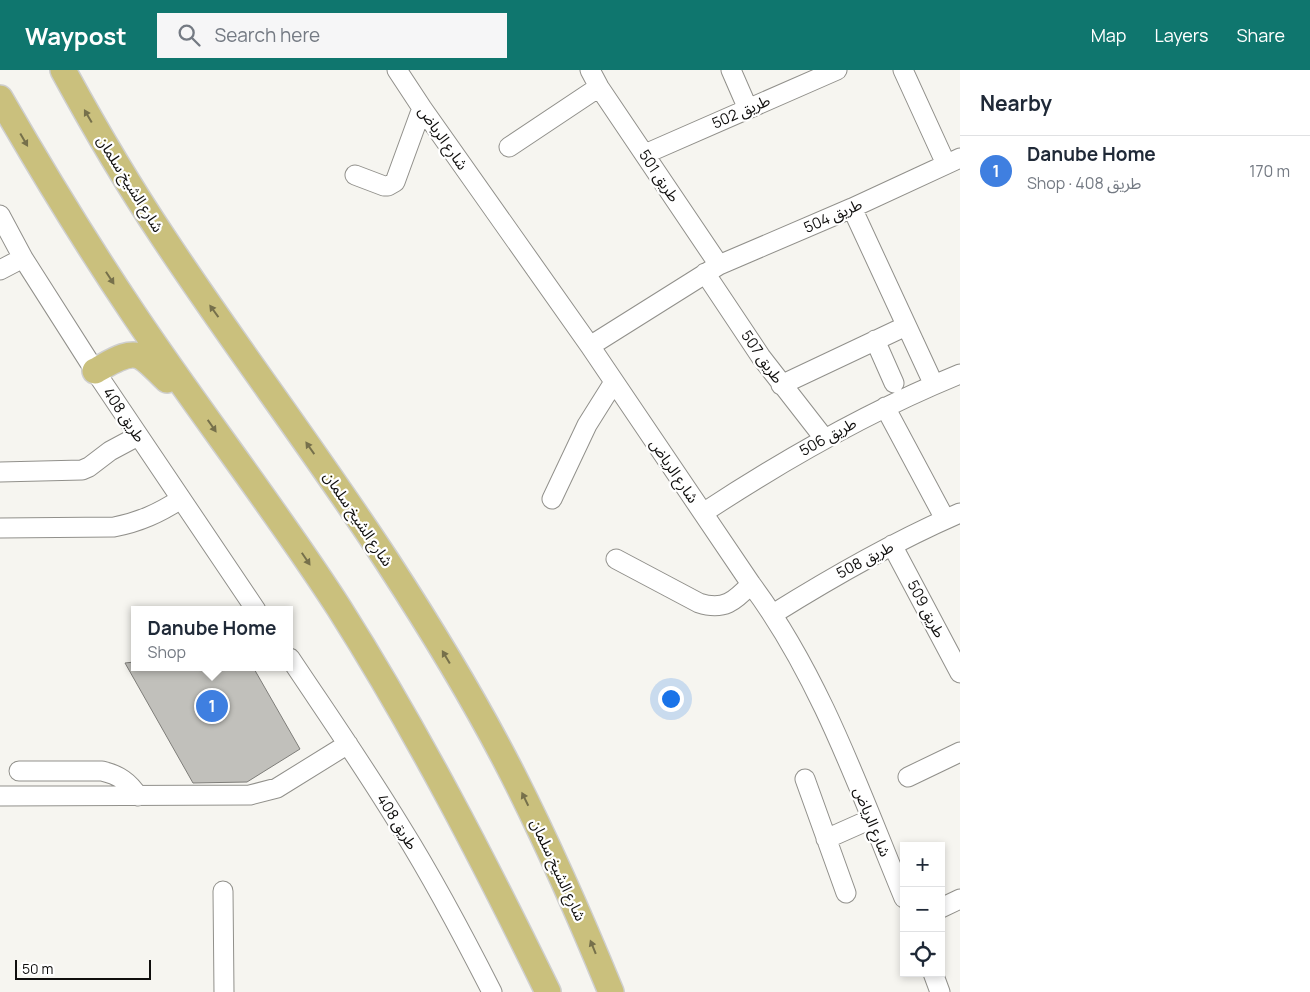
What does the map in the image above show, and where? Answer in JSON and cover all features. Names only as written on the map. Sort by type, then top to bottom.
[{"type":"main road","name":"شارع الشيخ سلمان","points":[[63,70],[106,146],[162,236],[336,484],[388,562],[449,662],[512,773],[545,840],[577,908],[611,992]]},
{"type":"main road","points":[[0,98],[88,244],[134,314],[290,535],[390,690],[454,804],[548,992]]},
{"type":"main road","points":[[95,371],[126,356],[139,356],[175,388],[191,396]]},
{"type":"street","name":"شارع الرياض","points":[[397,70],[590,346],[773,614],[808,677],[836,736],[900,888]]},
{"type":"street","name":"طريق 501","points":[[590,70],[599,87],[645,154],[712,269]]},
{"type":"street","name":"طريق 502","points":[[645,154],[837,70]]},
{"type":"street","points":[[903,70],[953,161]]},
{"type":"street","points":[[736,71],[748,109]]},
{"type":"street","points":[[509,147],[599,87]]},
{"type":"street","points":[[355,175],[384,186],[395,182],[422,108]]},
{"type":"street","name":"طريق 504","points":[[712,269],[852,208],[953,161]]},
{"type":"street","points":[[852,208],[934,385]]},
{"type":"street","name":"طريق 408","points":[[0,216],[23,258],[95,371],[253,606]]},
{"type":"street","points":[[0,270],[23,258]]},
{"type":"street","points":[[590,346],[712,269]]},
{"type":"street","name":"طريق 507","points":[[712,269],[781,385],[824,438]]},
{"type":"street","points":[[781,385],[906,326]]},
{"type":"street","points":[[875,340],[894,383]]},
{"type":"street","name":"طريق 506","points":[[703,513],[824,438],[884,407],[960,374]]},
{"type":"street","points":[[552,499],[588,425],[614,382]]},
{"type":"street","points":[[884,407],[953,516]]},
{"type":"street","points":[[0,472],[82,470],[90,467],[110,451],[138,436]]},
{"type":"street","points":[[0,528],[114,527],[132,524],[148,518],[181,499]]},
{"type":"street","name":"طريق 508","points":[[773,614],[825,581],[892,545],[953,516]]},
{"type":"street","name":"طريق 509","points":[[892,545],[960,673]]},
{"type":"street","points":[[616,559],[707,606],[716,607],[733,602],[751,584]]},
{"type":"street","name":"طريق 408","points":[[293,662],[348,744],[412,846],[455,920],[492,992]]},
{"type":"street","points":[[0,796],[232,797],[264,793],[277,788],[348,744]]},
{"type":"street","points":[[908,777],[960,752]]},
{"type":"street","points":[[19,771],[102,771],[127,782],[138,796]]},
{"type":"street","points":[[805,779],[846,893]]},
{"type":"street","points":[[826,839],[871,818]]},
{"type":"street","points":[[223,891],[224,992]]},
{"type":"street","points":[[945,906],[960,899]]},
{"type":"street","points":[[934,977],[940,992]]},
{"type":"building","points":[[131,662],[131,671],[255,671],[300,749],[247,782],[193,783],[125,663]]},
{"type":"place","name":"Danube Home","points":[[212,706]]}]
